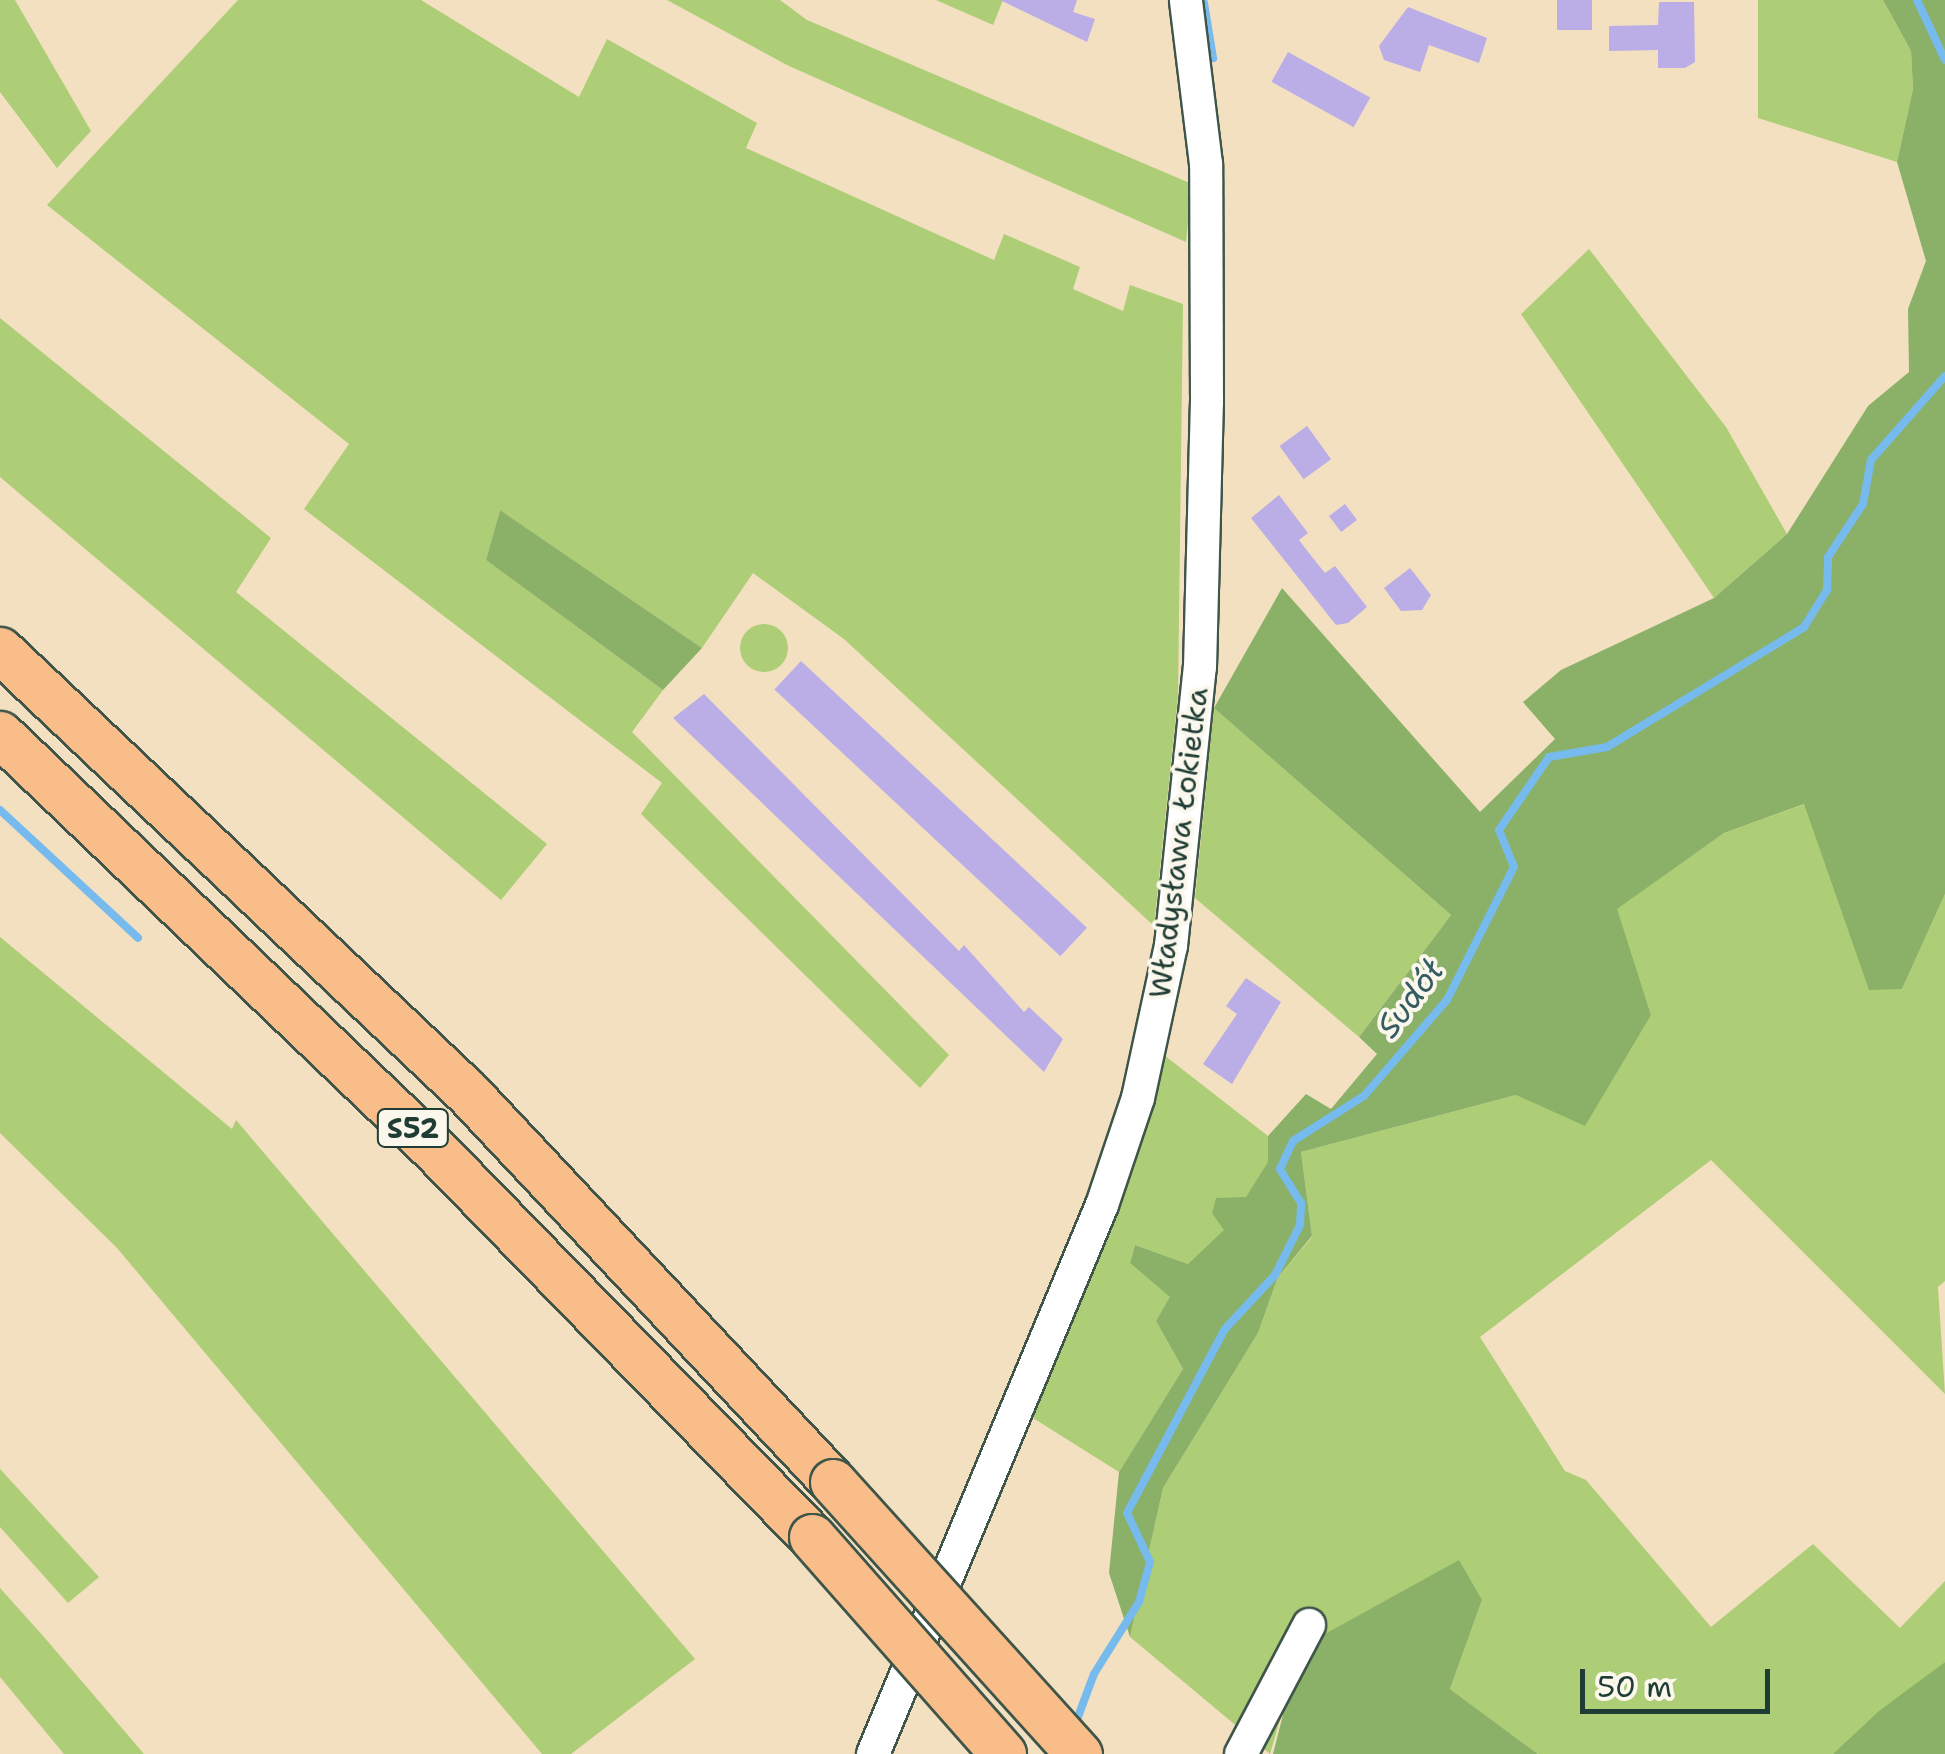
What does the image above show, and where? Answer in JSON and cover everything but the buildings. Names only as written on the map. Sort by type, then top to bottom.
[{"type":"highway","name":"S52","points":[[0,650],[468,1094],[833,1482],[1080,1754]]},
{"type":"highway","name":"S52","points":[[0,734],[434,1149],[812,1537],[1003,1754]]},
{"type":"street","name":"Władysława Łokietka","points":[[872,1754],[1102,1205],[1138,1098],[1171,946],[1200,667],[1207,402],[1206,164],[1186,0]]},
{"type":"street","points":[[1241,1754],[1309,1624]]},
{"type":"green space","points":[[0,0],[15,0],[91,131],[57,168],[0,92]]},
{"type":"green space","points":[[238,0],[421,0],[579,97],[607,39],[757,123],[746,148],[994,260],[1004,234],[1080,267],[1073,289],[1123,311],[1130,285],[1183,304],[1178,696],[1154,926],[844,639],[753,573],[702,648],[500,510],[486,560],[663,690],[632,732],[949,1055],[920,1088],[641,814],[662,783],[304,509],[349,444],[47,205]]},
{"type":"green space","points":[[667,0],[780,0],[807,20],[1192,184],[1186,242],[789,66]]},
{"type":"green space","points":[[936,0],[1003,0],[993,25]]},
{"type":"green space","points":[[1758,0],[1883,0],[1911,51],[1913,89],[1897,162],[1758,118]]},
{"type":"green space","points":[[1883,0],[1945,0],[1945,894],[1902,989],[1869,990],[1804,804],[1724,833],[1617,909],[1651,1015],[1585,1126],[1516,1095],[1301,1152],[1312,1236],[1278,1277],[1258,1333],[1163,1488],[1130,1637],[1109,1573],[1119,1472],[1183,1369],[1156,1321],[1170,1297],[1130,1263],[1135,1245],[1188,1264],[1224,1230],[1212,1213],[1216,1198],[1246,1197],[1268,1162],[1268,1136],[1306,1094],[1331,1109],[1377,1054],[1359,1037],[1451,915],[1214,708],[1282,588],[1480,812],[1555,739],[1523,702],[1561,670],[1714,598],[1787,534],[1868,406],[1909,372],[1908,309],[1926,261],[1897,162],[1913,89],[1911,51]]},
{"type":"green space","points":[[1589,249],[1726,427],[1787,534],[1714,598],[1521,314]]},
{"type":"green space","points":[[0,318],[271,538],[236,592],[547,844],[501,900],[0,477]]},
{"type":"green space","points":[[500,510],[702,648],[663,690],[486,560]]},
{"type":"green space","points":[[764,624],[781,631],[788,648],[781,665],[764,672],[747,665],[740,648],[747,631]]},
{"type":"green space","points":[[1214,708],[1451,915],[1359,1037],[1195,898]]},
{"type":"green space","points":[[1805,804],[1902,989],[1945,894],[1945,1281],[1938,1287],[1945,1394],[1711,1160],[1480,1337],[1565,1471],[1586,1480],[1711,1627],[1813,1544],[1900,1628],[1945,1581],[1945,1662],[1833,1754],[1538,1754],[1450,1689],[1482,1600],[1291,1683],[1270,1754],[1130,1637],[1163,1488],[1258,1333],[1278,1277],[1312,1237],[1301,1152],[1516,1095],[1651,1015],[1616,909],[1724,833]]},
{"type":"green space","points":[[0,937],[232,1129],[236,1120],[695,1659],[571,1754],[542,1754],[117,1248],[0,1133]]},
{"type":"green space","points":[[1164,1055],[1268,1136],[1269,1162],[1225,1230],[1188,1264],[1135,1245],[1130,1263],[1171,1297],[1156,1321],[1183,1369],[1119,1472],[1033,1418]]},
{"type":"green space","points":[[0,1469],[99,1577],[68,1603],[0,1527]]},
{"type":"green space","points":[[1459,1560],[1482,1600],[1450,1689],[1538,1754],[1273,1754],[1291,1683],[1325,1634]]},
{"type":"green space","points":[[0,1588],[144,1754],[64,1754],[0,1677]]},
{"type":"green space","points":[[1945,1662],[1945,1754],[1833,1754],[1879,1711]]},
{"type":"waterway","name":"Sudół","points":[[1917,0],[1945,60]]},
{"type":"waterway","points":[[1204,3],[1213,58]]},
{"type":"waterway","name":"Sudół","points":[[1075,1725],[1094,1674],[1139,1602],[1150,1562],[1127,1513],[1225,1329],[1275,1275],[1300,1225],[1301,1203],[1280,1169],[1293,1141],[1364,1096],[1447,1000],[1514,867],[1499,830],[1549,757],[1607,747],[1804,627],[1827,590],[1828,557],[1863,504],[1871,460],[1945,376]]},
{"type":"waterway","points":[[0,810],[138,938]]}]
